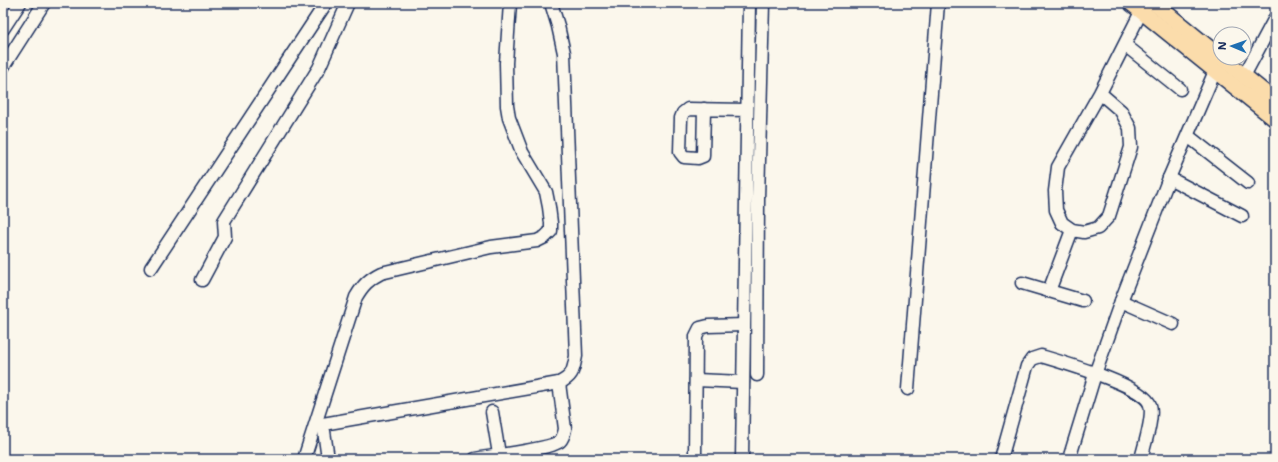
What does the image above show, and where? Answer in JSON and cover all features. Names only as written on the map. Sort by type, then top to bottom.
[{"type":"main road","points":[[1154,3],[1212,56]]},
{"type":"main road","points":[[1136,7],[1212,57]]},
{"type":"main road","points":[[1223,66],[1275,119]]},
{"type":"main road","points":[[1226,66],[1244,76],[1275,102]]},
{"type":"lane","points":[[3,29],[20,3]]},
{"type":"lane","points":[[3,67],[44,3]]},
{"type":"lane","points":[[151,268],[326,3]]},
{"type":"lane","points":[[202,280],[225,237],[224,221],[319,68],[348,3]]},
{"type":"lane","points":[[304,459],[320,423],[356,297],[362,286],[370,278],[382,273],[491,247],[537,241],[545,237],[551,231],[551,218],[546,192],[522,152],[509,118],[507,106],[506,63],[510,3]]},
{"type":"lane","points":[[320,423],[559,383],[569,378],[574,368],[576,356],[564,53],[551,3]]},
{"type":"lane","points":[[742,459],[749,3]]},
{"type":"lane","points":[[757,375],[758,199],[763,3]]},
{"type":"lane","points":[[908,389],[938,3]]},
{"type":"lane","points":[[1100,93],[1121,111],[1130,128],[1131,147],[1109,216],[1098,228],[1084,232],[1072,230],[1062,223],[1056,210],[1055,191],[1058,168],[1125,45],[1136,7]]},
{"type":"lane","points":[[1244,76],[1275,18]]},
{"type":"lane","points":[[1125,45],[1180,89]]},
{"type":"lane","points":[[1069,459],[1095,374],[1121,301],[1169,178],[1217,66]]},
{"type":"lane","points":[[704,110],[747,110]]},
{"type":"lane","points":[[1188,136],[1248,183]]},
{"type":"lane","points":[[1169,178],[1242,216]]},
{"type":"lane","points":[[1049,291],[1072,230]]},
{"type":"lane","points":[[1022,283],[1083,301]]},
{"type":"lane","points":[[1121,301],[1173,324]]},
{"type":"lane","points":[[696,459],[696,336],[700,328],[708,326],[744,325]]},
{"type":"lane","points":[[1001,459],[1027,366],[1032,359],[1041,356],[1125,385],[1145,396],[1150,405],[1150,424],[1141,459]]},
{"type":"lane","points":[[696,380],[743,382]]},
{"type":"lane","points":[[475,459],[539,448],[560,441],[565,429],[559,383]]},
{"type":"lane","points":[[492,412],[499,454]]},
{"type":"lane","points":[[320,423],[328,459]]}]
